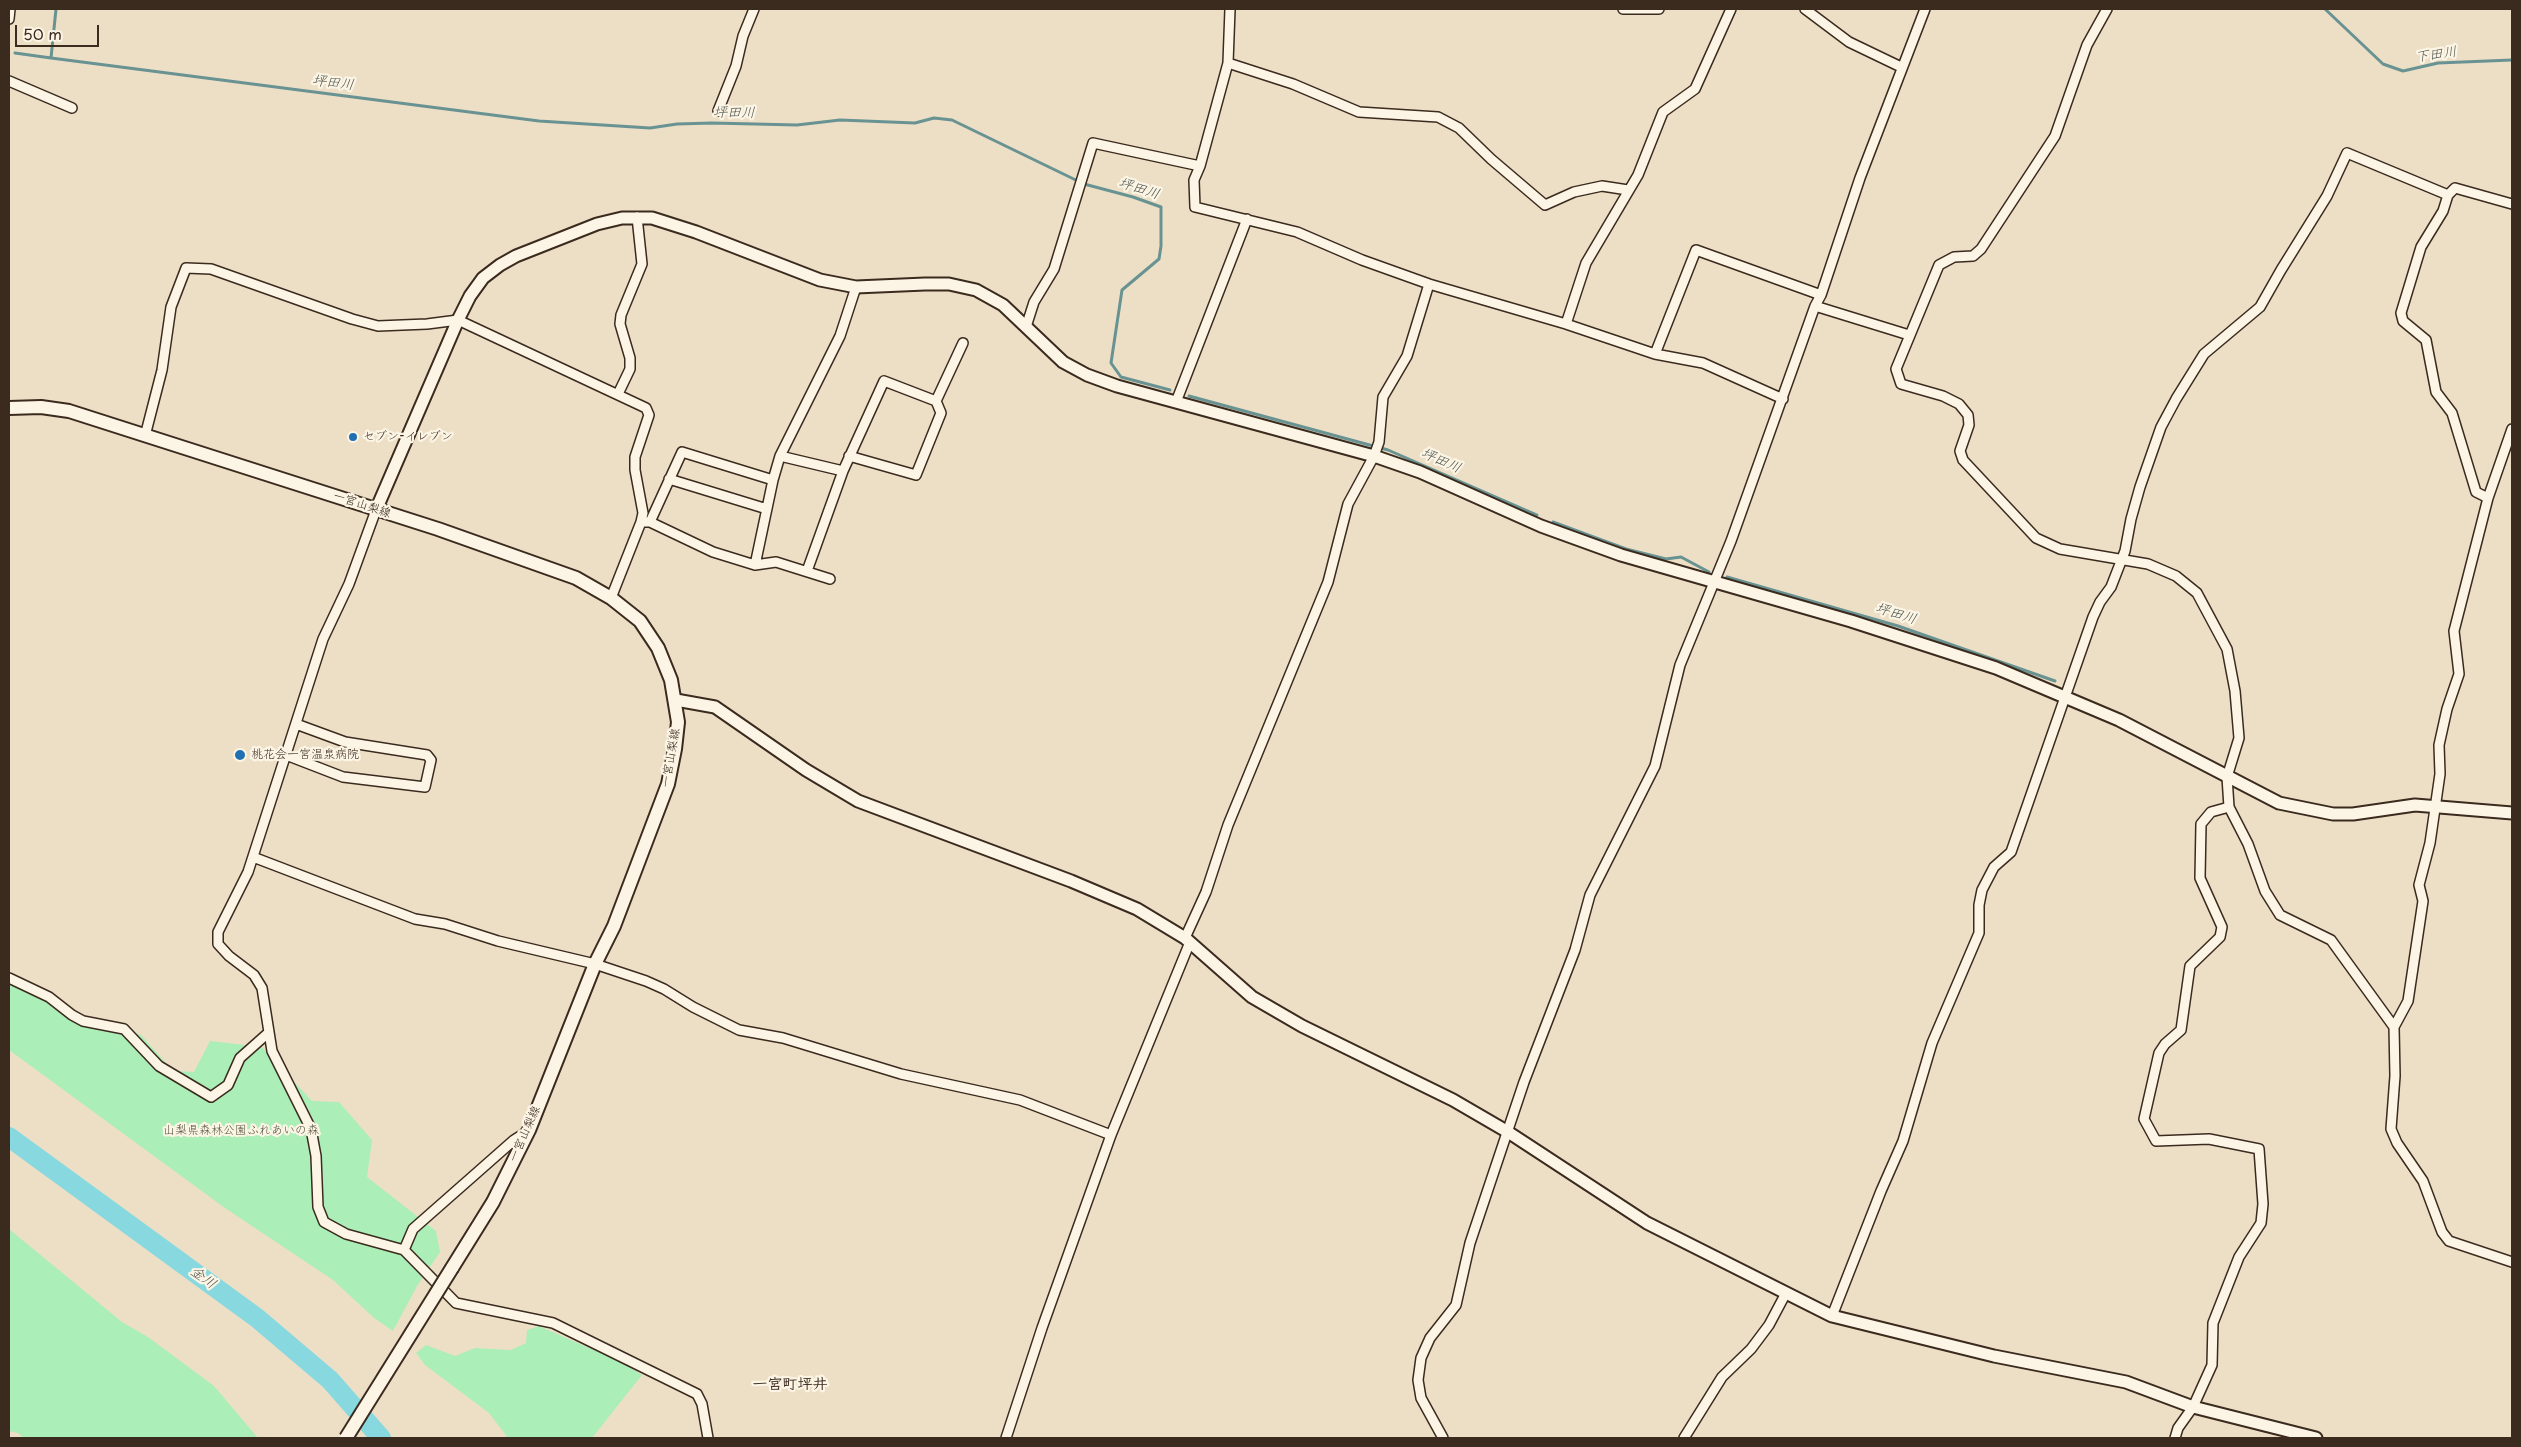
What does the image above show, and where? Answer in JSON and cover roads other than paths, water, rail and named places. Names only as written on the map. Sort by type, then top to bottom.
[{"type":"main road","name":"一宮山梨線","points":[[9,408],[41,407],[69,410],[438,529],[576,578],[611,598],[640,621],[667,665],[676,700],[678,722],[668,784],[614,926],[595,964],[529,1130],[493,1202],[346,1438]]},
{"type":"street","points":[[9,19],[10,9]]},
{"type":"street","points":[[718,111],[736,66],[743,36],[754,9]]},
{"type":"street","points":[[1230,9],[1228,63],[1200,166],[1194,180],[1195,207],[1297,232],[1362,260],[1429,284],[1566,324],[1655,354],[1703,363],[1783,399]]},
{"type":"street","points":[[1623,9],[1659,9]]},
{"type":"street","points":[[1566,324],[1586,263],[1638,176],[1663,112],[1695,89],[1731,9]]},
{"type":"street","points":[[1805,9],[1849,42],[1901,67]]},
{"type":"street","points":[[1443,1438],[1421,1398],[1418,1380],[1421,1358],[1430,1338],[1456,1305],[1470,1243],[1524,1082],[1575,950],[1590,895],[1655,766],[1680,665],[1732,541],[1815,306],[1821,295],[1860,178],[1901,67],[1925,9]]},
{"type":"street","points":[[2107,9],[2087,45],[2055,136],[1981,249],[1973,256],[1954,257],[1939,265],[1896,369],[1901,384],[1943,396],[1959,404],[1968,416],[1969,424],[1960,451],[1963,460],[2036,538],[2060,549],[2148,564],[2176,576],[2197,593],[2226,649],[2234,691],[2239,738],[2227,778],[2229,807],[2248,844],[2264,891],[2280,915],[2331,940],[2394,1027]]},
{"type":"street","points":[[1228,63],[1293,84],[1359,112],[1438,117],[1459,128],[1491,159],[1545,205],[1574,192],[1602,186],[1628,190]]},
{"type":"street","points":[[9,81],[72,108]]},
{"type":"street","points":[[1026,327],[1034,302],[1054,269],[1081,189],[1093,144],[1200,166]]},
{"type":"street","points":[[1832,1316],[1881,1191],[1904,1141],[1932,1043],[1979,933],[1978,905],[1982,890],[1994,867],[2010,852],[2093,617],[2122,561],[2140,487],[2161,428],[2176,399],[2204,354],[2260,307],[2327,196],[2347,153],[2448,195]]},
{"type":"street","points":[[2488,498],[2476,492],[2452,413],[2436,392],[2426,340],[2403,321],[2401,313],[2421,247],[2443,212],[2448,195],[2456,188],[2512,204]]},
{"type":"street","points":[[618,394],[630,369],[630,358],[620,324],[621,315],[642,264],[638,217]]},
{"type":"street","points":[[708,1438],[702,1404],[697,1394],[553,1323],[456,1303],[404,1250],[346,1234],[332,1228],[320,1216],[316,1156],[311,1129],[275,1059],[268,1034],[262,988],[258,980],[218,944],[217,939],[218,932],[248,872],[323,639],[349,584],[376,510],[470,296],[483,278],[500,265],[516,256],[597,224],[638,217],[652,218],[696,232],[820,280],[856,286],[949,284],[976,290],[1003,305],[1063,362],[1087,375],[1117,386],[1176,402],[1376,450],[1420,472],[1541,526],[1621,555],[1714,581],[1996,668],[2066,697],[2174,747],[2227,778],[2279,803],[2308,811],[2353,814],[2415,805],[2436,805],[2512,812]]},
{"type":"street","points":[[1176,402],[1247,219]]},
{"type":"street","points":[[1655,354],[1696,250],[1821,295]]},
{"type":"street","points":[[146,436],[162,370],[172,308],[186,268],[211,269],[352,319],[378,326],[427,324],[458,320],[646,408],[650,415],[635,457],[635,470],[645,522]]},
{"type":"street","points":[[1006,1438],[1042,1328],[1111,1135],[1206,892],[1232,816],[1328,582],[1348,504],[1376,450],[1383,397],[1407,356],[1429,284]]},
{"type":"street","points":[[755,565],[780,456],[840,336],[856,286]]},
{"type":"street","points":[[1815,306],[1909,335]]},
{"type":"street","points":[[850,456],[916,475],[941,414],[936,401],[963,343]]},
{"type":"street","points":[[807,571],[843,471],[884,381],[936,401]]},
{"type":"street","points":[[2512,429],[2488,498],[2454,631],[2459,674],[2447,709],[2439,746],[2440,774],[2430,844],[2419,885],[2423,901],[2408,1001],[2394,1027],[2395,1076],[2392,1129],[2396,1143],[2423,1181],[2442,1232],[2449,1241],[2512,1262]]},
{"type":"street","points":[[611,598],[645,522],[682,452],[773,480]]},
{"type":"street","points":[[780,456],[843,471]]},
{"type":"street","points":[[669,479],[767,509]]},
{"type":"street","points":[[645,522],[713,552],[755,565],[776,562],[830,579]]},
{"type":"street","points":[[676,700],[714,707],[806,770],[858,801],[1071,881],[1137,909],[1187,940],[1252,997],[1302,1026],[1453,1100],[1508,1132],[1647,1223],[1832,1316],[1994,1356],[2126,1382],[2193,1407],[2316,1438]]},
{"type":"street","points":[[286,755],[343,777],[425,787],[431,760],[427,754],[344,742],[296,724]]},
{"type":"street","points":[[2175,1438],[2178,1428],[2193,1407],[2212,1365],[2213,1323],[2239,1257],[2261,1223],[2263,1204],[2259,1149],[2209,1139],[2156,1141],[2144,1120],[2159,1053],[2164,1044],[2181,1030],[2190,966],[2220,937],[2222,927],[2200,878],[2201,824],[2211,812],[2229,807]]},
{"type":"street","points":[[253,857],[414,919],[445,924],[498,941],[595,964],[664,988],[693,1007],[739,1030],[783,1038],[900,1074],[1020,1100],[1111,1135]]},
{"type":"street","points":[[9,978],[49,997],[72,1016],[83,1021],[124,1029],[159,1066],[211,1097],[228,1085],[240,1058],[268,1034]]},
{"type":"street","points":[[404,1250],[413,1229],[514,1140],[529,1130]]},
{"type":"street","points":[[1684,1438],[1722,1377],[1750,1349],[1769,1324],[1786,1293]]},
{"type":"waterway","name":"下田川","points":[[15,53],[51,58],[56,9]]},
{"type":"waterway","name":"下田川","points":[[2325,9],[2383,64],[2403,71],[2438,63],[2512,60]]},
{"type":"waterway","name":"坪田川","points":[[51,58],[539,121],[650,128],[677,124],[712,123],[797,125],[840,120],[915,123],[934,118],[952,120],[1084,184],[1133,197],[1161,207],[1159,259],[1122,290],[1111,363],[1121,377],[1170,390]]},
{"type":"waterway","name":"坪田川","points":[[1189,396],[1388,450],[1537,515]]},
{"type":"waterway","name":"坪田川","points":[[1553,522],[1626,549],[1666,559],[1681,557],[1709,572]]},
{"type":"waterway","name":"坪田川","points":[[1727,577],[1898,626],[2055,681]]},
{"type":"waterway","name":"金川","points":[[9,1137],[257,1318],[330,1380],[381,1438]]},
{"type":"place","name":"セブン-イレブン","points":[[353,437]]},
{"type":"place","name":"桃花会一宮温泉病院","points":[[240,755]]},
{"type":"district","name":"一宮町坪井","points":[[790,1385]]},
{"type":"park label","name":"山梨県森林公園ふれあいの森","points":[[241,1131]]}]
